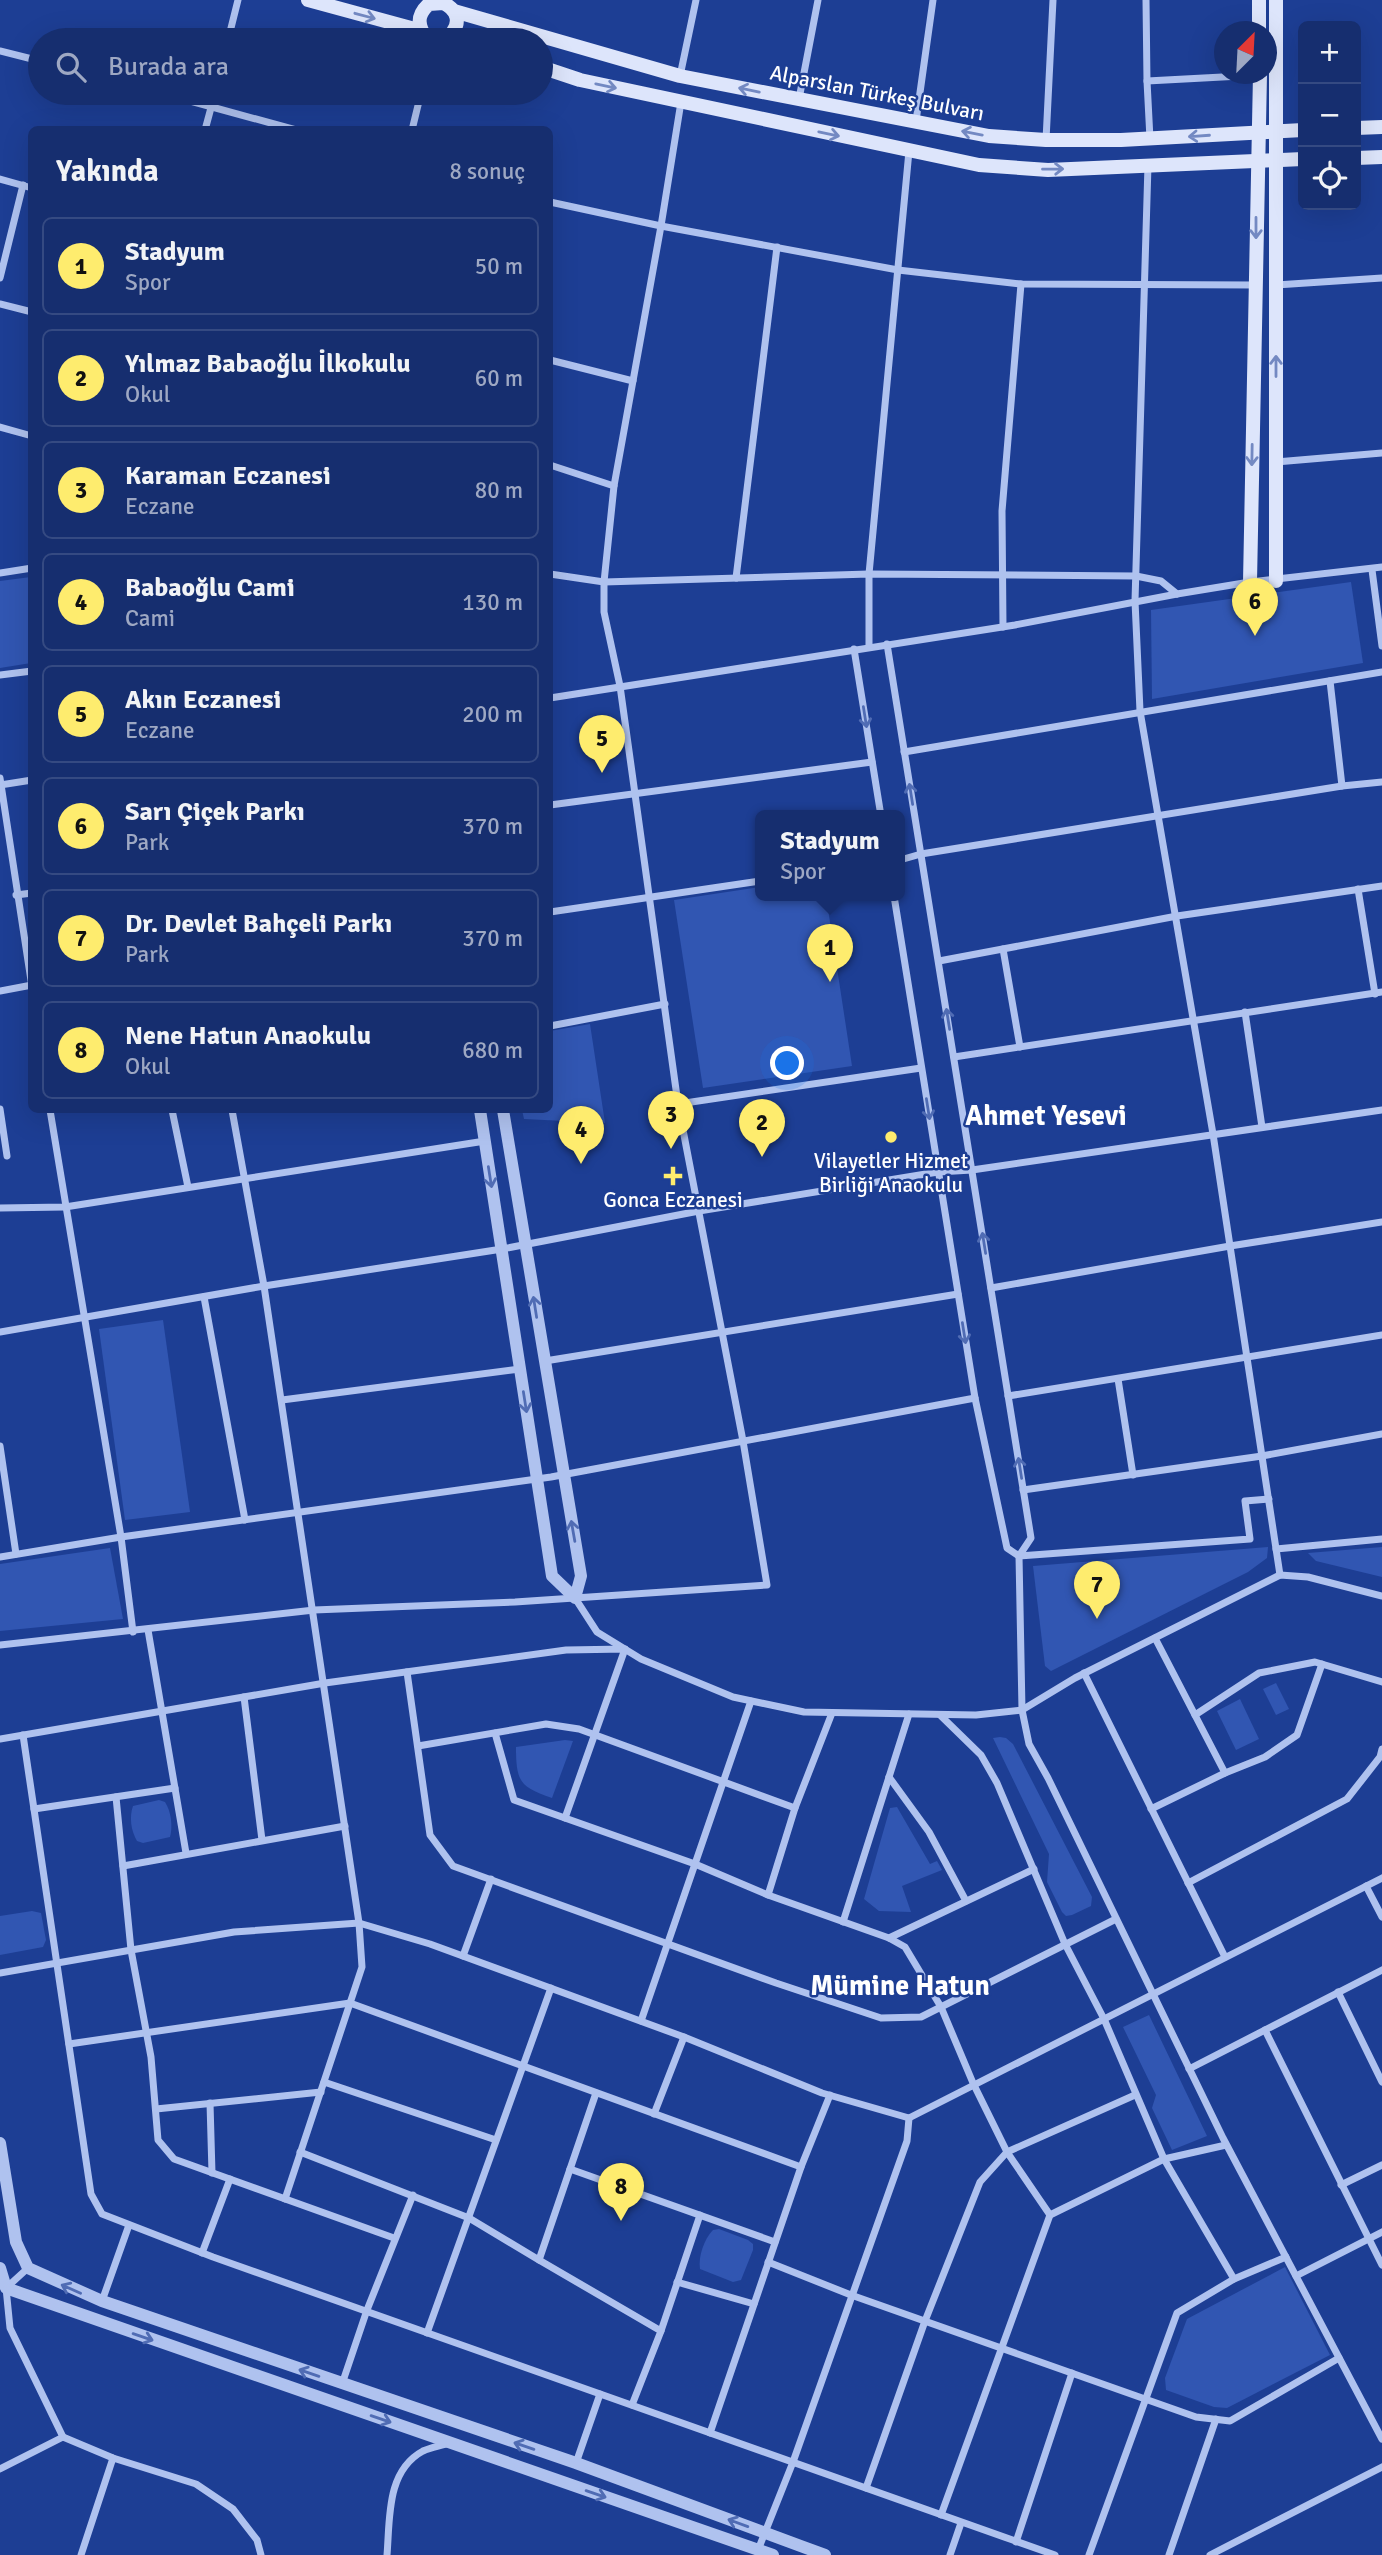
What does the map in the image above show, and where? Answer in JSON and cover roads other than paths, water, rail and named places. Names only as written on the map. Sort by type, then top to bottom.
[{"type":"main road","points":[[308,0],[408,28]]},
{"type":"main road","name":"Alparslan Türkeş Bulvarı","points":[[414,0],[442,4],[521,28]]},
{"type":"main road","points":[[1259,0],[1259,21]]},
{"type":"main road","points":[[1276,0],[1276,581]]},
{"type":"main road","points":[[430,28],[419,19],[442,4],[454,28]]},
{"type":"main road","name":"Alparslan Türkeş Bulvarı","points":[[553,38],[680,76],[989,136],[1046,140],[1150,140],[1298,130]]},
{"type":"main road","points":[[553,71],[580,80],[979,166],[1048,170],[1298,159]]},
{"type":"main road","points":[[1250,582],[1259,84]]},
{"type":"main road","points":[[1361,128],[1382,127]]},
{"type":"main road","points":[[1361,158],[1382,157]]},
{"type":"street","points":[[231,28],[238,0]]},
{"type":"street","points":[[680,76],[696,0]]},
{"type":"street","points":[[798,100],[818,0]]},
{"type":"street","points":[[916,122],[933,0]]},
{"type":"street","points":[[1046,140],[1053,0]]},
{"type":"street","points":[[1146,0],[1150,140]]},
{"type":"street","points":[[0,51],[28,58]]},
{"type":"street","points":[[1147,81],[1214,77]]},
{"type":"street","points":[[0,1645],[314,1610],[767,1586],[743,1441],[678,1104],[620,686],[604,612],[604,582],[614,486],[681,102]]},
{"type":"street","points":[[208,105],[282,126]]},
{"type":"street","points":[[413,126],[418,105]]},
{"type":"street","points":[[206,126],[212,106]]},
{"type":"street","points":[[869,647],[869,575],[909,151]]},
{"type":"street","points":[[1148,164],[1135,601],[1140,711],[1213,1135],[1280,1575]]},
{"type":"street","points":[[0,179],[27,186],[0,278]]},
{"type":"street","points":[[553,203],[661,226],[898,270],[1020,284],[1255,285]]},
{"type":"street","points":[[736,578],[777,247]]},
{"type":"street","points":[[1276,285],[1382,278]]},
{"type":"street","points":[[1003,627],[1002,511],[1020,284]]},
{"type":"street","points":[[0,304],[28,312]]},
{"type":"street","points":[[553,361],[633,381]]},
{"type":"street","points":[[0,427],[28,435]]},
{"type":"street","points":[[1276,462],[1382,453]]},
{"type":"street","points":[[553,466],[614,486]]},
{"type":"street","points":[[553,697],[1003,627],[1250,582],[1382,567]]},
{"type":"street","points":[[0,573],[28,569]]},
{"type":"street","points":[[1372,570],[1382,646]]},
{"type":"street","points":[[553,574],[604,582],[869,575],[1136,576],[1161,581],[1177,594]]},
{"type":"street","points":[[887,645],[1031,1538],[1019,1556],[1022,1710],[1029,1744],[1048,1777],[1226,2145],[1382,2439]]},
{"type":"street","points":[[854,649],[880,810]]},
{"type":"street","points":[[0,675],[28,672]]},
{"type":"street","points":[[904,752],[1382,672]]},
{"type":"street","points":[[1330,681],[1342,786]]},
{"type":"street","points":[[553,804],[872,762]]},
{"type":"street","points":[[28,780],[0,783],[28,968]]},
{"type":"street","points":[[905,859],[1160,815],[1382,782]]},
{"type":"street","points":[[553,912],[755,882]]},
{"type":"street","points":[[939,961],[1177,916],[1382,886]]},
{"type":"street","points":[[954,1057],[1378,993],[1358,889]]},
{"type":"street","points":[[16,895],[28,894]]},
{"type":"street","points":[[895,901],[975,1398],[1007,1548],[1019,1556],[1250,1539],[1245,1501],[1269,1499]]},
{"type":"street","points":[[1003,948],[1020,1047]]},
{"type":"street","points":[[0,990],[28,986]]},
{"type":"street","points":[[553,1025],[665,1004]]},
{"type":"street","points":[[1245,1012],[1262,1128]]},
{"type":"street","points":[[678,1104],[921,1068]]},
{"type":"street","points":[[0,1109],[7,1156]]},
{"type":"street","points":[[0,1332],[264,1286],[502,1249],[699,1212],[938,1172],[972,1170],[1382,1110]]},
{"type":"street","points":[[50,1113],[121,1537],[133,1632]]},
{"type":"street","points":[[173,1113],[188,1187]]},
{"type":"street","points":[[233,1113],[264,1286],[314,1610],[359,1923],[362,1967],[285,2199]]},
{"type":"street","points":[[480,1113],[552,1576],[575,1598],[597,1632],[641,1659],[733,1697],[804,1712],[976,1716],[1022,1710],[1084,1673],[1280,1575],[1308,1577],[1382,1596]]},
{"type":"street","points":[[503,1113],[581,1576],[575,1598]]},
{"type":"street","points":[[0,1208],[65,1207],[485,1141]]},
{"type":"street","points":[[991,1288],[1382,1222]]},
{"type":"street","points":[[544,1361],[958,1294]]},
{"type":"street","points":[[204,1297],[245,1520]]},
{"type":"street","points":[[1008,1396],[1382,1335]]},
{"type":"street","points":[[282,1400],[520,1369]]},
{"type":"street","points":[[1118,1379],[1133,1475]]},
{"type":"street","points":[[0,1557],[121,1537],[563,1475],[975,1398]]},
{"type":"street","points":[[1023,1490],[1262,1456],[1382,1434]]},
{"type":"street","points":[[0,1446],[16,1554]]},
{"type":"street","points":[[1276,1549],[1382,1538]]},
{"type":"street","points":[[148,1630],[186,1853]]},
{"type":"street","points":[[1155,1638],[1225,1773]]},
{"type":"street","points":[[0,1739],[325,1683],[566,1650],[625,1649]]},
{"type":"street","points":[[565,1818],[625,1649]]},
{"type":"street","points":[[1195,1715],[1259,1673],[1315,1662],[1382,1682]]},
{"type":"street","points":[[1152,1809],[1225,1773],[1265,1757],[1297,1735],[1322,1664]]},
{"type":"street","points":[[407,1672],[430,1835],[453,1866],[776,1983],[881,2018],[921,2017],[1116,1919]]},
{"type":"street","points":[[1084,1673],[1225,1957]]},
{"type":"street","points":[[244,1697],[262,1840]]},
{"type":"street","points":[[641,2021],[751,1701]]},
{"type":"street","points":[[768,1895],[795,1808],[832,1713]]},
{"type":"street","points":[[843,1922],[909,1714]]},
{"type":"street","points":[[940,1715],[981,1755],[997,1783],[1065,1944],[1104,2018],[1164,2159],[1234,2279]]},
{"type":"street","points":[[418,1746],[546,1724],[579,1729],[795,1808]]},
{"type":"street","points":[[495,1733],[514,1800],[695,1864],[768,1895],[890,1938],[905,1947],[941,2007],[973,2083],[1007,2152],[1050,2214]]},
{"type":"street","points":[[23,1735],[91,2194],[102,2214],[202,2253],[1055,2555]]},
{"type":"street","points":[[1188,1883],[1347,1798],[1380,1756],[1382,1749]]},
{"type":"street","points":[[889,1777],[929,1832],[966,1901]]},
{"type":"street","points":[[34,1810],[175,1788]]},
{"type":"street","points":[[116,1797],[131,1950],[147,2034],[158,2140],[174,2159],[394,2238]]},
{"type":"street","points":[[123,1866],[345,1826]]},
{"type":"street","points":[[890,1938],[1034,1869]]},
{"type":"street","points":[[0,1973],[234,1932],[359,1923],[551,1988],[830,2095],[909,2118],[973,2083],[1382,1878]]},
{"type":"street","points":[[463,1956],[491,1879]]},
{"type":"street","points":[[1366,1886],[1382,1917]]},
{"type":"street","points":[[1189,2068],[1382,1970]]},
{"type":"street","points":[[427,2333],[551,1988]]},
{"type":"street","points":[[1338,1993],[1382,2081]]},
{"type":"street","points":[[69,2044],[350,2003],[801,2167]]},
{"type":"street","points":[[1265,2030],[1382,2265]]},
{"type":"street","points":[[653,2114],[684,2037]]},
{"type":"street","points":[[324,2082],[496,2140]]},
{"type":"street","points":[[156,2109],[321,2092]]},
{"type":"street","points":[[539,2260],[596,2093]]},
{"type":"street","points":[[710,2433],[801,2167],[830,2095]]},
{"type":"street","points":[[866,2488],[925,2321],[980,2182],[1007,2152],[1135,2095]]},
{"type":"street","points":[[210,2103],[212,2173]]},
{"type":"street","points":[[760,2552],[907,2141],[909,2118]]},
{"type":"street","points":[[0,2143],[16,2242],[28,2268],[102,2301],[576,2463],[825,2555]]},
{"type":"street","points":[[940,2515],[1050,2214],[1164,2159],[1226,2145]]},
{"type":"street","points":[[300,2152],[468,2218],[661,2331]]},
{"type":"street","points":[[1341,2185],[1382,2165]]},
{"type":"street","points":[[570,2169],[775,2242]]},
{"type":"street","points":[[202,2253],[230,2179]]},
{"type":"street","points":[[342,2385],[367,2310],[413,2195]]},
{"type":"street","points":[[632,2405],[661,2331],[700,2215]]},
{"type":"street","points":[[102,2301],[130,2225]]},
{"type":"street","points":[[1296,2276],[1382,2232]]},
{"type":"street","points":[[1088,2555],[1177,2314],[1234,2279],[1286,2257]]},
{"type":"street","points":[[768,2262],[851,2295],[1196,2417],[1230,2421],[1339,2358]]},
{"type":"street","points":[[0,2268],[6,2288],[10,2328],[63,2437],[113,2458],[196,2484],[233,2509],[257,2540],[261,2555]]},
{"type":"street","points":[[6,2288],[28,2268]]},
{"type":"street","points":[[677,2282],[754,2304]]},
{"type":"street","points":[[6,2288],[774,2555]]},
{"type":"street","points":[[1016,2542],[1072,2373]]},
{"type":"street","points":[[576,2463],[600,2394]]},
{"type":"street","points":[[1169,2555],[1216,2419]]},
{"type":"street","points":[[0,2469],[63,2437]]},
{"type":"street","points":[[387,2555],[393,2493],[400,2473],[412,2459],[424,2451],[450,2443]]},
{"type":"street","points":[[81,2555],[113,2458]]},
{"type":"street","points":[[1210,2555],[1382,2467]]},
{"type":"street","points":[[950,2555],[961,2523]]},
{"type":"place","name":"Sarı Çiçek Parkı","points":[[1255,636]]},
{"type":"place","name":"Akın Eczanesi","points":[[602,773]]},
{"type":"place","name":"Stadyum","points":[[830,982]]},
{"type":"place","name":"Vilayetler Hizmet Birliği Anaokulu","points":[[891,1137]]},
{"type":"place","name":"Karaman Eczanesi","points":[[671,1149]]},
{"type":"place","name":"Yılmaz Babaoğlu İlkokulu","points":[[762,1157]]},
{"type":"place","name":"Babaoğlu Cami","points":[[581,1164]]},
{"type":"place","name":"Gonca Eczanesi","points":[[673,1176]]},
{"type":"place","name":"Dr. Devlet Bahçeli Parkı","points":[[1097,1619]]},
{"type":"place","name":"Nene Hatun Anaokulu","points":[[621,2221]]},
{"type":"district","name":"Ahmet Yesevi","points":[[1046,1115]]},
{"type":"district","name":"Mümine Hatun","points":[[900,1985]]}]
